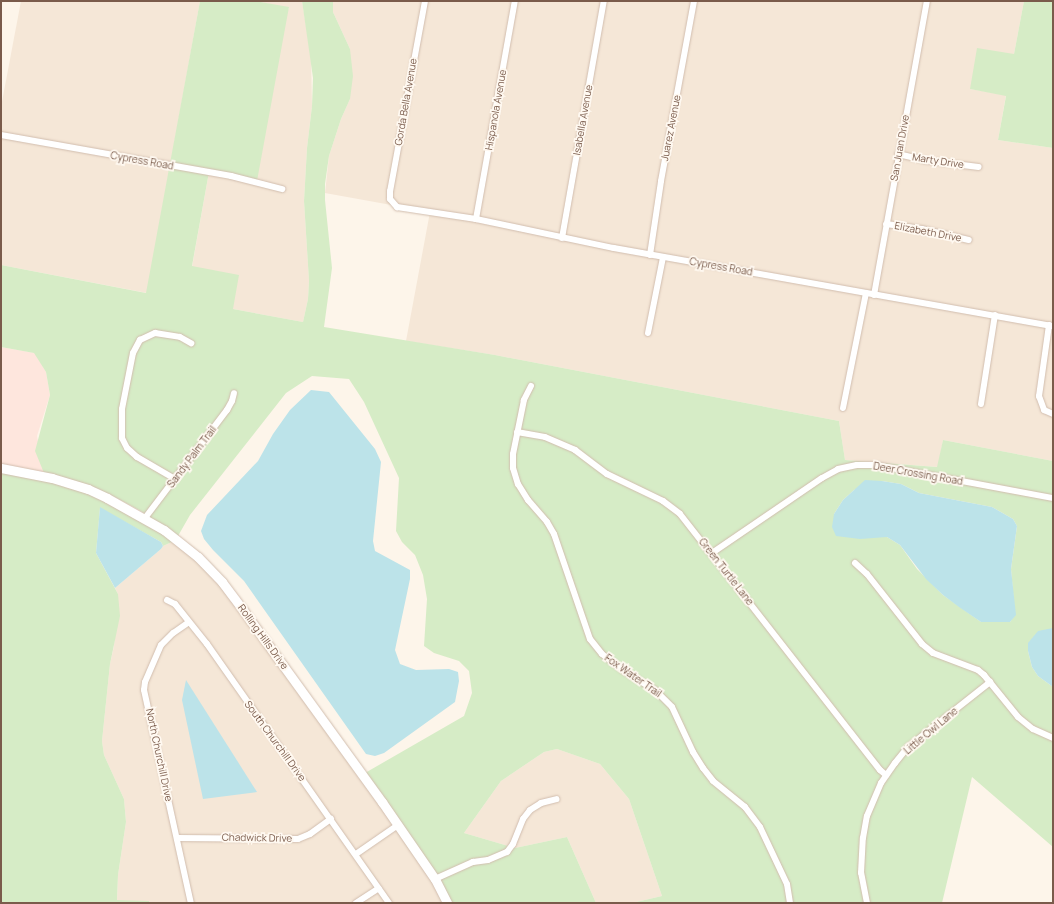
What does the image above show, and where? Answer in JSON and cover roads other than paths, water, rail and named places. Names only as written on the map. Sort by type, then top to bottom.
[{"type":"street","name":"Gorda Bella Avenue","points":[[392,202],[390,191],[425,1]]},
{"type":"street","name":"Hispanola Avenue","points":[[476,219],[515,1]]},
{"type":"street","name":"Isabella Avenue","points":[[562,238],[604,1]]},
{"type":"street","name":"Juarez Avenue","points":[[650,255],[661,181],[694,1]]},
{"type":"street","name":"San Juan Drive","points":[[874,295],[898,154],[927,1]]},
{"type":"street","name":"Cypress Road","points":[[1,135],[231,176],[282,189]]},
{"type":"street","name":"Marty Drive","points":[[898,154],[923,160],[978,167]]},
{"type":"street","name":"Cypress Road","points":[[392,202],[401,208],[476,219],[650,255],[1051,326]]},
{"type":"street","name":"Elizabeth Drive","points":[[886,224],[922,229],[970,240]]},
{"type":"street","points":[[648,333],[663,257]]},
{"type":"street","points":[[842,408],[866,293]]},
{"type":"street","points":[[981,404],[995,315]]},
{"type":"street","points":[[1051,326],[1039,396],[1044,410],[1053,414]]},
{"type":"street","points":[[175,479],[137,457],[127,448],[122,438],[122,410],[133,353],[140,340],[155,332],[180,337],[191,343]]},
{"type":"street","name":"Fox Water Trail","points":[[531,386],[524,400],[513,454],[513,468],[518,484],[554,534],[590,639],[602,654],[624,671],[655,690],[672,707],[693,752],[703,768],[713,781],[745,807],[760,827],[787,884],[790,903]]},
{"type":"street","name":"Sandy Palm Trail","points":[[145,518],[227,410],[234,393]]},
{"type":"street","name":"Green Turtle Lane","points":[[517,432],[558,442],[575,450],[617,479],[664,501],[680,514],[866,752],[886,775]]},
{"type":"street","name":"Deer Crossing Road","points":[[712,553],[822,478],[838,469],[857,465],[876,465],[1053,498]]},
{"type":"street","name":"Rolling Hills Drive","points":[[1,468],[52,478],[88,489],[145,518],[182,544],[222,582],[398,825],[435,879],[447,903]]},
{"type":"street","points":[[855,563],[867,574],[922,644],[933,653],[973,667],[984,675],[1018,717],[1033,729],[1053,738]]},
{"type":"street","name":"South Churchill Drive","points":[[166,600],[175,604],[189,622],[379,888]]},
{"type":"street","name":"North Churchill Drive","points":[[189,622],[172,633],[162,645],[145,682],[144,690],[191,903]]},
{"type":"street","name":"Little Owl Lane","points":[[867,903],[861,873],[863,838],[872,804],[886,775],[908,747],[990,682]]},
{"type":"street","points":[[435,879],[473,862],[488,860],[507,852],[513,844],[523,819],[530,810],[541,803],[557,799]]},
{"type":"street","name":"Chadwick Drive","points":[[177,838],[298,839],[310,834],[331,819]]},
{"type":"street","points":[[356,854],[398,825]]},
{"type":"street","points":[[356,903],[379,888],[389,903]]},
{"type":"water","points":[[311,390],[329,392],[375,449],[381,462],[373,541],[375,551],[410,570],[410,579],[395,650],[400,664],[416,670],[449,669],[458,672],[459,681],[455,702],[384,753],[375,756],[366,754],[244,581],[213,550],[204,539],[201,531],[207,515],[258,461],[273,434],[290,410]]},
{"type":"water","points":[[865,480],[901,484],[919,493],[992,507],[1013,519],[1017,526],[1011,569],[1016,615],[1010,622],[981,622],[959,607],[943,595],[926,579],[900,545],[887,537],[860,539],[836,536],[832,527],[834,514],[843,500]]},
{"type":"water","points":[[100,507],[161,542],[163,546],[115,588],[96,553]]},
{"type":"water","points":[[1053,628],[1053,687],[1038,676],[1032,667],[1028,651],[1028,643],[1038,631]]},
{"type":"water","points":[[186,680],[257,792],[203,799],[182,700]]}]
